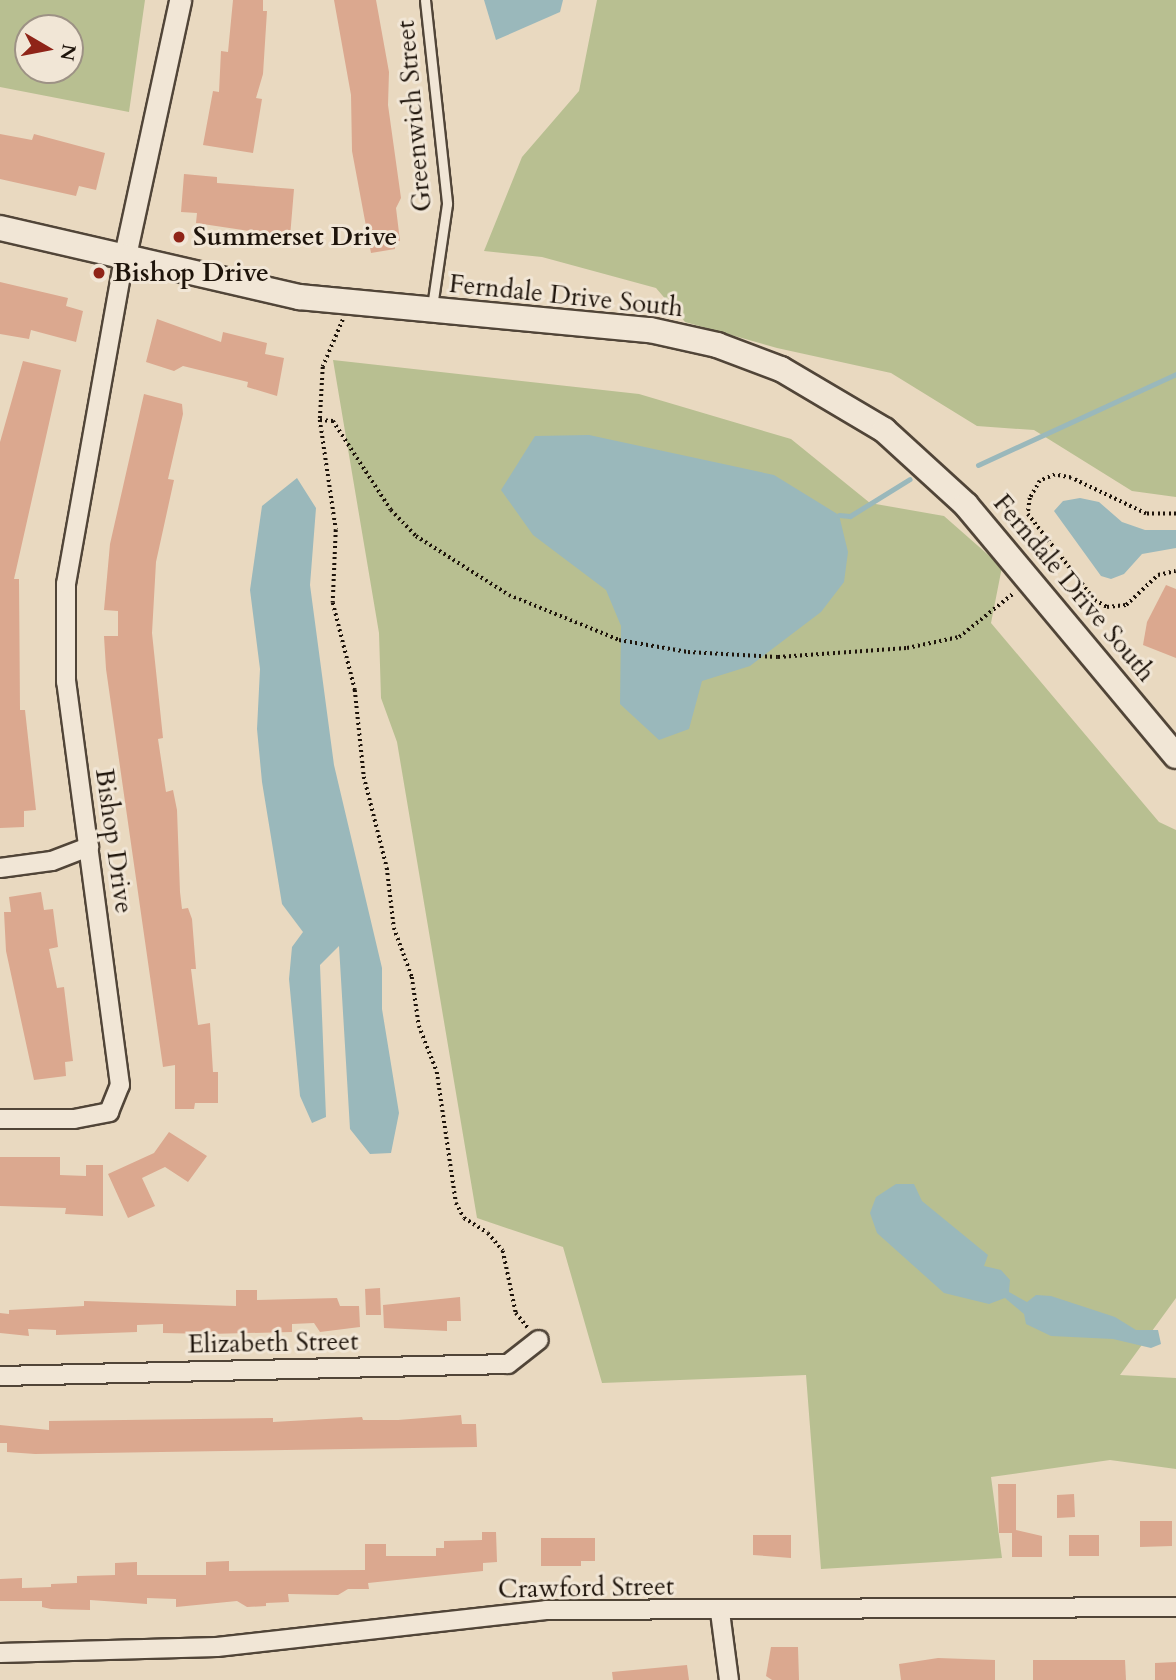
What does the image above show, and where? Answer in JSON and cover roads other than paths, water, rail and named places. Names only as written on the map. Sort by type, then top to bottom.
[{"type":"main road","name":"Ferndale Drive South","points":[[0,228],[124,260],[348,304],[650,330],[717,345],[782,369],[884,430],[966,505],[1176,756]]},
{"type":"street","points":[[124,260],[180,0]]},
{"type":"street","name":"Bishop Drive","points":[[0,1119],[74,1119],[109,1112],[120,1085],[66,682],[66,584],[124,260]]},
{"type":"street","points":[[0,868],[52,861],[89,847]]},
{"type":"street","name":"Elizabeth Street","points":[[0,1376],[508,1364],[539,1340]]},
{"type":"street","name":"Crawford Street","points":[[0,1653],[218,1647],[546,1610],[720,1612],[1176,1607]]},
{"type":"street","points":[[720,1612],[729,1680]]},
{"type":"lane","name":"Greenwich Street","points":[[425,0],[447,204],[431,312]]},
{"type":"water","points":[[484,0],[563,0],[560,12],[496,40]]},
{"type":"water","points":[[589,435],[774,475],[839,515],[848,552],[844,582],[821,612],[750,666],[702,681],[689,729],[659,740],[620,704],[621,626],[606,590],[533,535],[501,490],[535,436]]},
{"type":"water","points":[[297,478],[316,508],[310,585],[334,765],[382,968],[382,1009],[399,1113],[391,1153],[370,1154],[350,1129],[339,946],[320,965],[326,1117],[312,1123],[300,1096],[289,979],[292,947],[303,932],[282,904],[262,782],[257,729],[260,669],[250,590],[262,506]]},
{"type":"water","points":[[1080,498],[1099,502],[1122,522],[1145,530],[1176,530],[1176,548],[1142,554],[1124,574],[1111,579],[1101,576],[1054,511],[1063,501]]},
{"type":"water","points":[[896,1184],[914,1184],[922,1201],[988,1255],[984,1266],[1001,1270],[1010,1280],[1009,1292],[1027,1302],[1036,1295],[1051,1296],[1115,1317],[1136,1330],[1158,1330],[1161,1344],[1151,1348],[1113,1339],[1051,1336],[1026,1324],[1024,1314],[1005,1298],[989,1304],[944,1293],[877,1233],[870,1213],[876,1197]]},
{"type":"waterway","points":[[978,465],[1176,374]]},
{"type":"waterway","points":[[839,515],[850,516],[910,479]]},
{"type":"place","name":"Summerset Drive","points":[[179,237]]},
{"type":"place","name":"Bishop Drive","points":[[99,273]]}]
